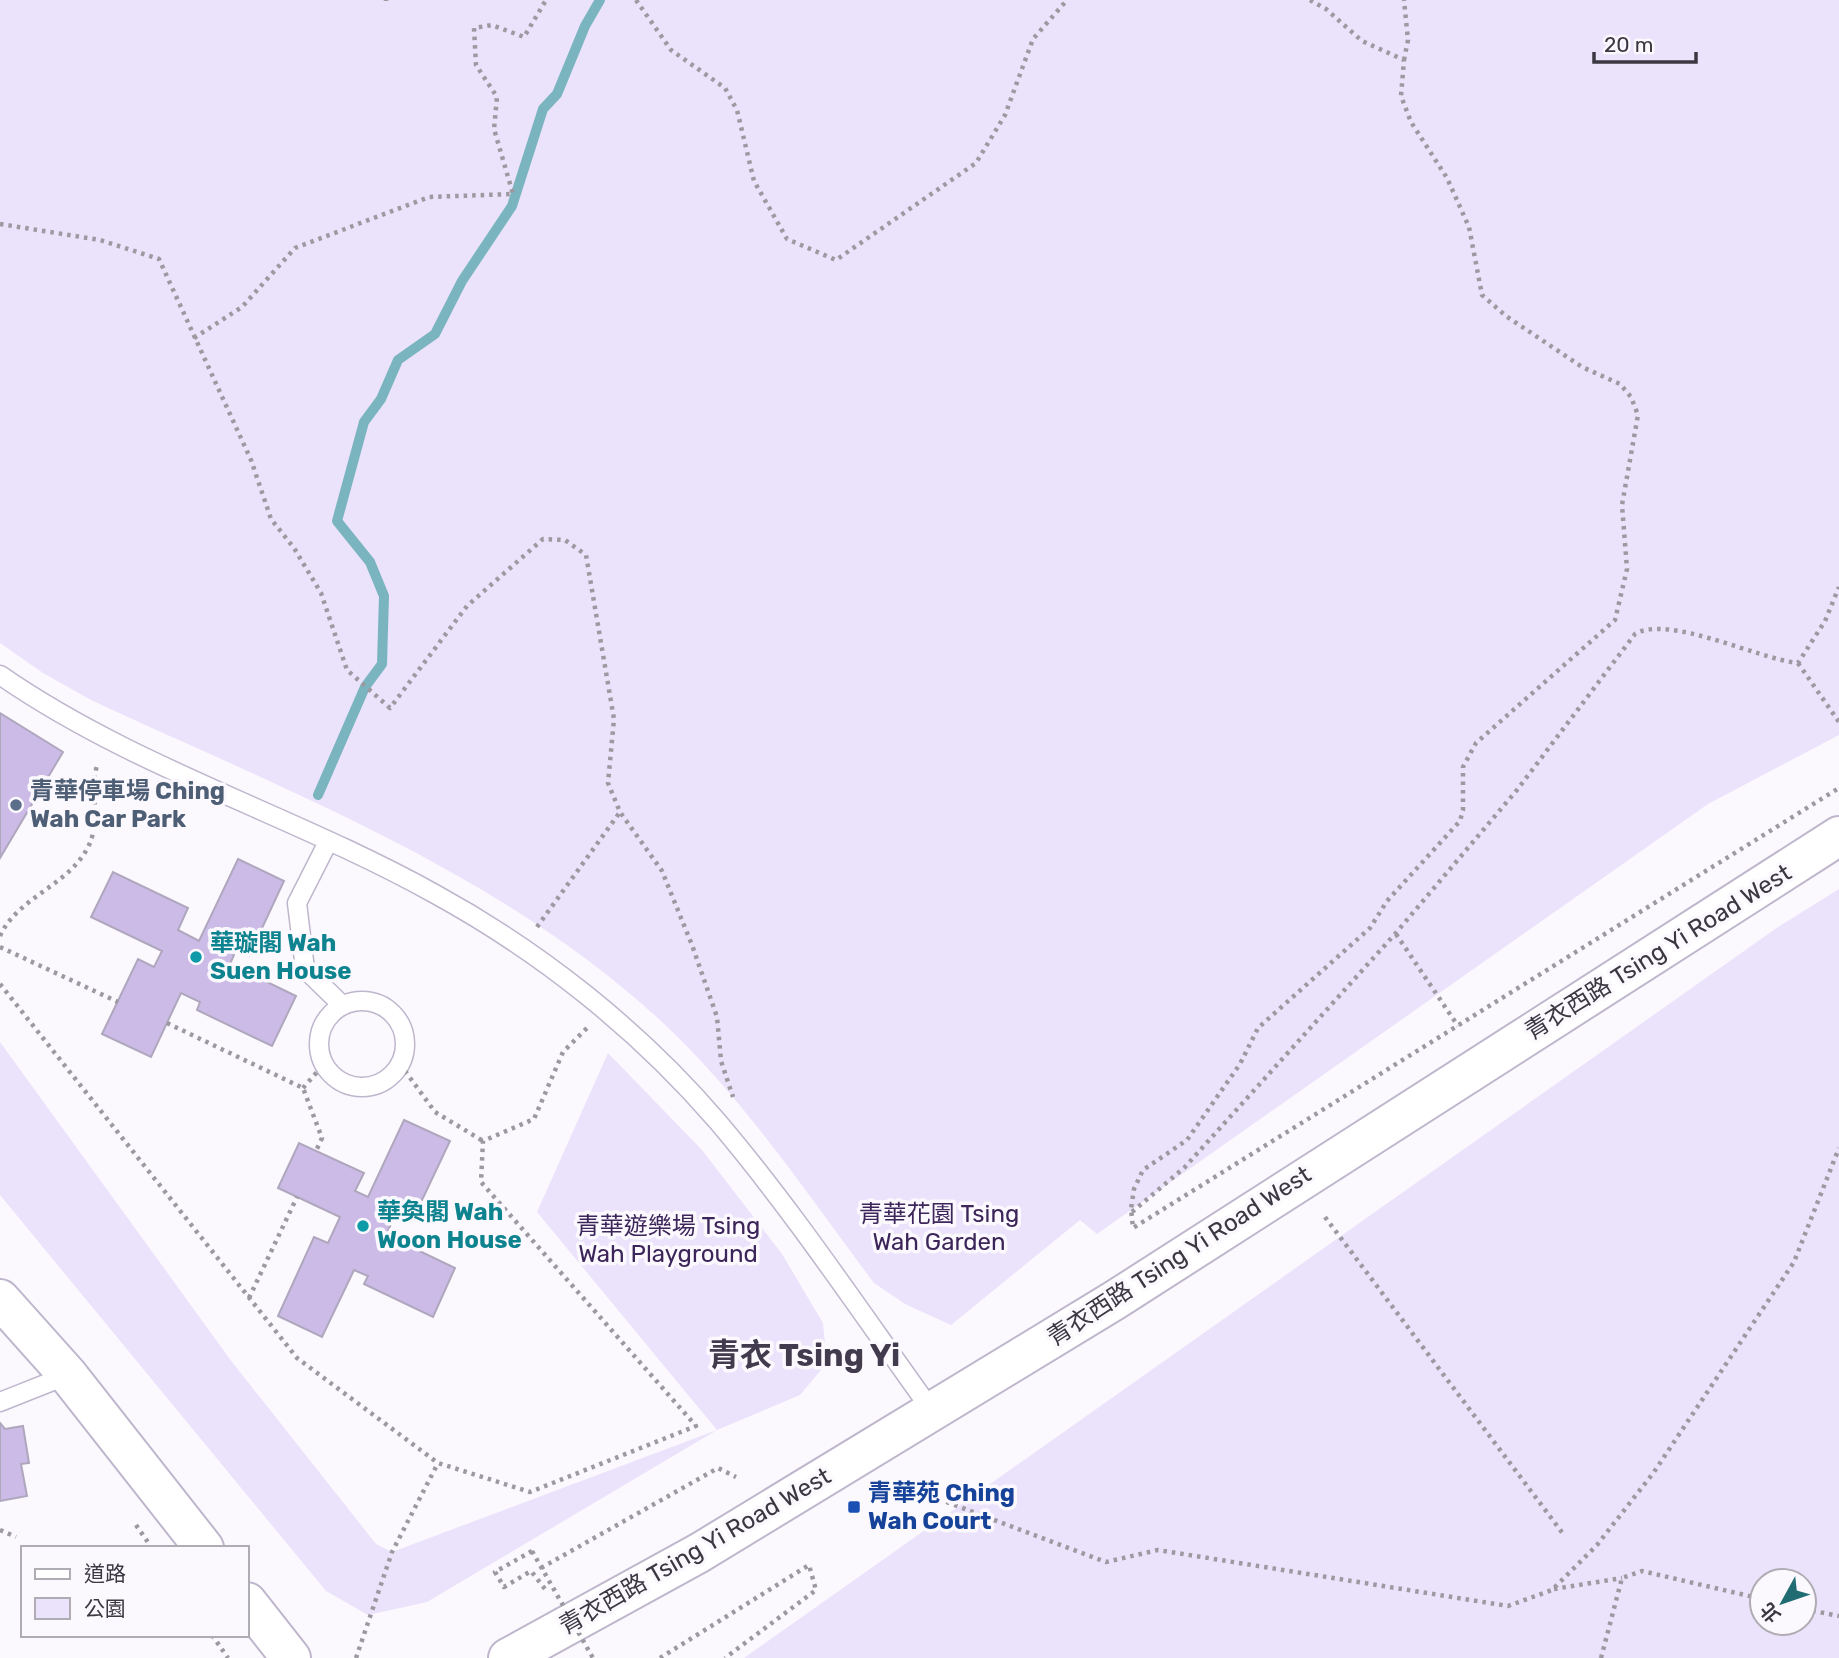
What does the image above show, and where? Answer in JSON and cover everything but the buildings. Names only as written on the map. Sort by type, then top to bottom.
[{"type":"main road","name":"青衣西路 Tsing Yi Road West","points":[[508,1658],[699,1553],[1115,1300],[1839,836]]},
{"type":"main road","points":[[0,1299],[68,1374],[202,1546]]},
{"type":"main road","points":[[248,1603],[291,1658]]},
{"type":"lane","points":[[0,675],[80,725],[328,842],[472,915],[547,965],[631,1033],[718,1122],[795,1222],[932,1411]]},
{"type":"lane","points":[[328,842],[297,903],[305,969],[342,1005]]},
{"type":"lane","points":[[358,1001],[387,1008],[404,1034],[405,1049],[400,1064],[391,1076],[377,1084],[362,1087],[347,1084],[334,1076],[324,1064],[320,1051],[324,1024],[342,1005],[358,1001]]},
{"type":"lane","points":[[0,1402],[68,1374]]},
{"type":"path","points":[[194,338],[242,307],[295,248],[429,197],[513,194],[494,129],[497,97],[476,65],[474,28],[492,25],[524,37],[546,0]]},
{"type":"path","points":[[636,0],[671,50],[725,88],[737,110],[754,181],[787,239],[836,260],[976,163],[1005,115],[1032,39],[1067,0]]},
{"type":"path","points":[[1310,0],[1326,9],[1362,41],[1404,60]]},
{"type":"path","points":[[1404,0],[1408,40],[1401,96],[1411,122],[1447,178],[1469,227],[1482,295],[1506,316],[1582,367],[1619,384],[1631,397],[1638,415],[1622,505],[1627,569],[1615,620],[1476,743],[1463,767],[1463,810],[1460,821],[1387,901],[1370,928],[1258,1028],[1240,1064],[1187,1140],[1143,1170],[1134,1189],[1131,1213],[1133,1228],[1839,788]]},
{"type":"path","points":[[0,224],[100,240],[159,259],[251,460],[271,519],[294,548],[321,593],[347,670],[390,708],[467,606],[543,539],[565,540],[586,555],[614,719],[608,783],[620,812],[662,871],[692,945],[717,1017],[721,1061],[733,1097]]},
{"type":"path","points":[[1798,663],[1825,621],[1839,587]]},
{"type":"path","points":[[1131,1213],[1184,1168],[1395,934],[1517,790],[1635,634],[1655,627],[1727,643],[1774,660],[1798,663],[1839,722]]},
{"type":"path","points":[[0,936],[6,923],[70,870],[88,848],[97,817],[95,771],[99,760]]},
{"type":"path","points":[[535,931],[620,812]]},
{"type":"path","points":[[1395,934],[1458,1026]]},
{"type":"path","points":[[0,947],[118,1002]]},
{"type":"path","points":[[0,984],[298,1358],[438,1462],[530,1492],[696,1426],[481,1182],[483,1141]]},
{"type":"path","points":[[167,1023],[303,1088],[322,1138],[316,1151]]},
{"type":"path","points":[[483,1141],[534,1119],[563,1052],[589,1026]]},
{"type":"path","points":[[303,1088],[324,1064]]},
{"type":"path","points":[[400,1064],[435,1112],[483,1141]]},
{"type":"path","points":[[1552,1590],[1597,1545],[1654,1472],[1794,1262],[1839,1148]]},
{"type":"path","points":[[249,1298],[298,1197]]},
{"type":"path","points":[[1325,1217],[1564,1535]]},
{"type":"path","points":[[356,1658],[392,1552],[438,1462]]},
{"type":"path","points":[[541,1568],[718,1468],[736,1477]]},
{"type":"path","points":[[908,1489],[919,1499],[941,1500],[1106,1562],[1158,1550],[1508,1606],[1552,1590],[1622,1578],[1642,1571],[1748,1596]]},
{"type":"path","points":[[0,1530],[16,1537]]},
{"type":"path","points":[[545,1589],[531,1571],[504,1587],[495,1572],[532,1551],[593,1658]]},
{"type":"path","points":[[660,1658],[809,1566],[816,1590],[725,1658]]},
{"type":"path","points":[[1601,1658],[1622,1578]]},
{"type":"path","points":[[1818,1612],[1839,1616]]},
{"type":"path","points":[[213,1637],[228,1658]]},
{"type":"green space","name":"青華花園 Tsing Wah Garden","points":[[0,0],[1839,0],[1839,735],[1708,804],[1097,1234],[1080,1220],[951,1325],[905,1304],[874,1283],[773,1147],[719,1081],[661,1021],[598,968],[531,920],[461,878],[315,802],[91,700],[43,673],[0,643]]},
{"type":"green space","points":[[1839,889],[1839,1658],[744,1658],[1778,927]]},
{"type":"green space","points":[[0,1042],[232,1362],[376,1544],[392,1552],[717,1430],[427,1602],[368,1615],[326,1591],[0,1195]]},
{"type":"green space","name":"青華遊樂場 Tsing Wah Playground","points":[[608,1053],[702,1150],[782,1254],[823,1323],[826,1354],[821,1370],[800,1395],[717,1430],[537,1212]]},
{"type":"waterway","points":[[318,795],[365,687],[382,664],[384,596],[370,562],[337,521],[364,422],[381,399],[398,360],[435,334],[462,281],[512,206],[543,109],[557,94],[585,26],[600,0]]},
{"type":"place","name":"青華停車場 Ching Wah Car Park","points":[[16,805]]},
{"type":"place","name":"華璇閣 Wah Suen House","points":[[196,957]]},
{"type":"place","name":"華奐閣 Wah Woon House","points":[[363,1226]]},
{"type":"place","name":"青華苑 Ching Wah Court","points":[[854,1507]]},
{"type":"district","name":"青衣 Tsing Yi","points":[[804,1355]]}]
